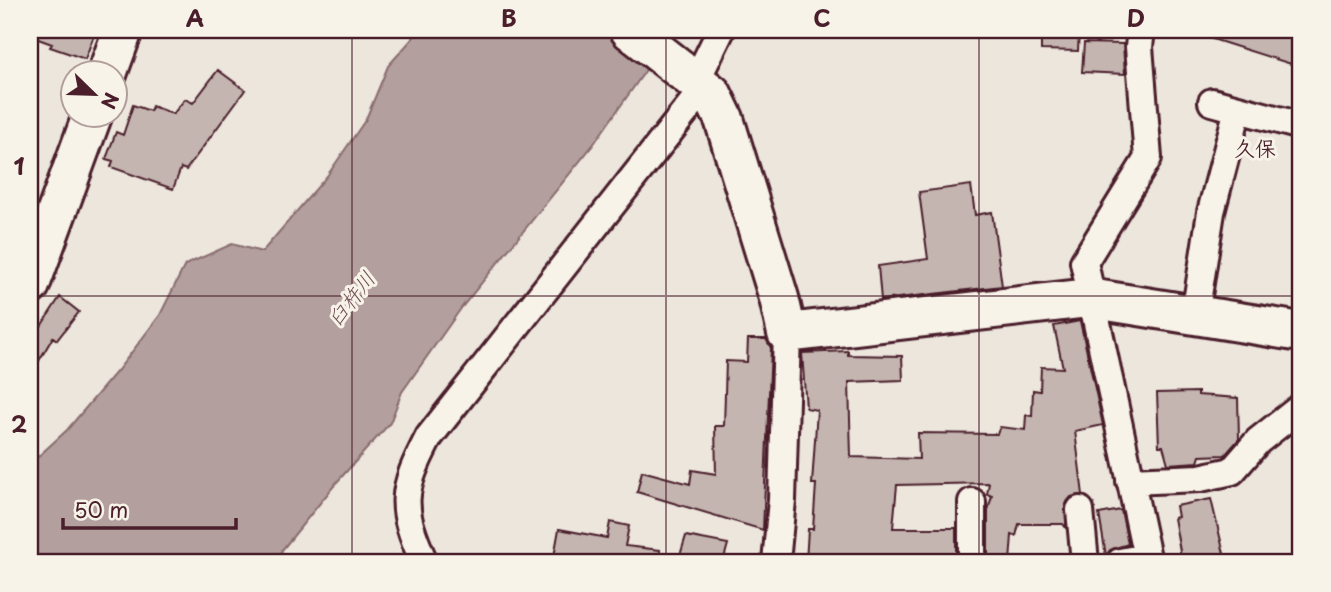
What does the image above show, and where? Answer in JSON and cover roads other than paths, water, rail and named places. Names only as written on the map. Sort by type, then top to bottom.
[{"type":"main road","points":[[112,60],[123,30]]},
{"type":"main road","points":[[630,30],[712,94],[724,119],[779,298],[787,334],[1089,298],[1301,332]]},
{"type":"main road","points":[[30,285],[87,130]]},
{"type":"street","points":[[424,562],[405,513],[406,492],[415,464],[429,437],[695,80],[721,30]]},
{"type":"street","points":[[1120,562],[1148,559],[1089,298],[1084,262],[1148,158],[1139,47],[1141,30]]},
{"type":"street","points":[[1212,102],[1301,126]]},
{"type":"street","points":[[1195,315],[1211,212],[1238,109]]},
{"type":"street","points":[[776,562],[782,500],[787,334]]},
{"type":"street","points":[[1130,481],[1200,478],[1232,471],[1258,440],[1301,407]]},
{"type":"street","points":[[972,502],[972,562]]},
{"type":"street","points":[[1080,510],[1085,562]]},
{"type":"water","name":"臼杵川","points":[[420,30],[674,30],[593,145],[462,307],[402,392],[390,423],[337,482],[282,550],[279,562],[30,562],[30,464],[67,430],[118,370],[160,315],[185,265],[232,244],[262,252],[327,176],[366,119],[388,66]]},
{"type":"district","name":"久保","points":[[1255,147]]}]
